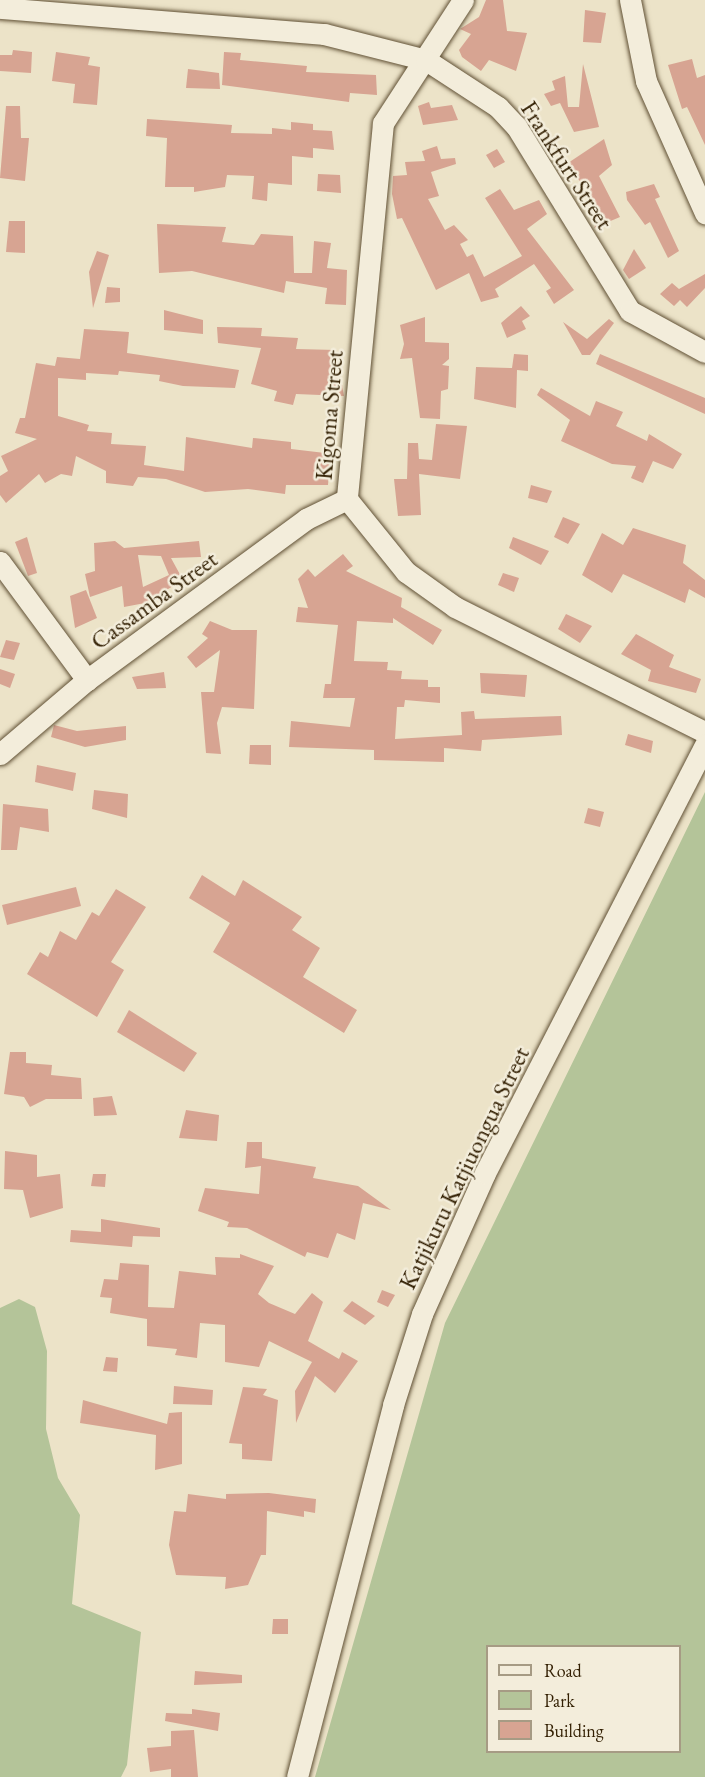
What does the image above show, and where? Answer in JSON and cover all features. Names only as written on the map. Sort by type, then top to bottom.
[{"type":"street","name":"Kigoma Street","points":[[463,0],[383,123],[347,499],[405,572],[454,608],[705,732]]},
{"type":"street","points":[[630,0],[646,81],[705,213]]},
{"type":"street","name":"Frankfurt Street","points":[[0,8],[324,33],[426,60],[498,107],[516,126],[630,310],[705,352]]},
{"type":"street","name":"Cassamba Street","points":[[0,754],[87,680],[306,519],[347,499]]},
{"type":"street","points":[[0,562],[87,680]]},
{"type":"street","name":"Katjikuru Katjiuongua Street","points":[[297,1777],[393,1405],[423,1314],[485,1173],[705,745]]},
{"type":"green space","points":[[705,792],[705,1777],[315,1777],[445,1323]]},
{"type":"green space","points":[[19,1299],[35,1307],[47,1351],[46,1429],[58,1478],[80,1515],[72,1604],[141,1632],[127,1765],[121,1777],[0,1777],[0,1308]]},
{"type":"building","points":[[486,0],[503,0],[507,31],[527,33],[516,71],[489,60],[481,71],[462,57],[459,50],[471,34],[460,29],[479,17]]},
{"type":"building","points":[[585,10],[606,13],[601,43],[583,42]]},
{"type":"building","points":[[13,50],[32,52],[31,73],[0,71],[0,55],[12,55]]},
{"type":"building","points":[[56,52],[90,57],[88,65],[100,67],[97,105],[73,103],[75,84],[52,81]]},
{"type":"building","points":[[224,52],[241,53],[240,60],[307,66],[306,72],[376,75],[377,95],[350,93],[349,102],[222,85]]},
{"type":"building","points":[[692,59],[697,78],[705,75],[705,145],[687,107],[682,109],[668,65]]},
{"type":"building","points":[[583,64],[599,127],[574,132],[560,103],[551,106],[544,94],[555,90],[552,81],[565,76],[568,107],[579,107]]},
{"type":"building","points":[[188,69],[219,73],[220,89],[186,88]]},
{"type":"building","points":[[429,102],[431,108],[452,105],[458,120],[423,125],[418,106]]},
{"type":"building","points":[[6,106],[20,106],[21,138],[29,138],[25,181],[0,178]]},
{"type":"building","points":[[147,119],[232,125],[231,133],[272,134],[272,128],[291,130],[291,122],[313,124],[313,130],[332,131],[334,150],[313,148],[313,158],[292,156],[292,185],[268,183],[267,201],[252,199],[254,176],[227,175],[225,187],[194,192],[194,187],[165,187],[167,138],[146,136]]},
{"type":"building","points":[[604,139],[612,165],[599,176],[620,217],[594,228],[601,215],[568,163]]},
{"type":"building","points":[[437,146],[441,159],[455,158],[456,164],[431,172],[439,196],[428,199],[445,230],[454,225],[468,240],[460,244],[467,257],[473,254],[484,277],[522,256],[485,198],[500,189],[514,210],[539,200],[547,214],[527,229],[574,290],[554,304],[546,291],[551,288],[534,264],[495,289],[499,297],[481,302],[469,273],[436,290],[402,218],[397,219],[392,194],[393,176],[407,175],[405,162],[425,161],[422,151]]},
{"type":"building","points":[[497,149],[505,162],[494,168],[486,155]]},
{"type":"building","points":[[318,174],[340,175],[341,193],[317,191]]},
{"type":"building","points":[[654,184],[660,197],[655,199],[679,251],[668,258],[650,222],[645,225],[627,200],[626,192]]},
{"type":"building","points":[[9,221],[25,221],[25,253],[6,252]]},
{"type":"building","points":[[157,224],[226,227],[222,242],[254,245],[261,234],[293,236],[294,273],[312,273],[314,241],[331,243],[327,268],[347,270],[346,305],[325,304],[327,288],[286,281],[284,293],[192,271],[159,273]]},
{"type":"building","points":[[634,249],[646,268],[629,279],[623,270]]},
{"type":"building","points":[[97,251],[109,255],[93,308],[89,272]]},
{"type":"building","points":[[705,274],[705,288],[687,307],[680,300],[674,306],[660,294],[672,283],[679,289]]},
{"type":"building","points":[[107,287],[120,288],[120,302],[105,303]]},
{"type":"building","points":[[521,306],[530,316],[522,321],[526,329],[507,338],[501,323]]},
{"type":"building","points":[[164,310],[203,320],[203,334],[164,330]]},
{"type":"building","points":[[425,317],[425,342],[449,343],[449,359],[442,365],[449,366],[448,389],[441,391],[440,419],[420,418],[412,358],[400,359],[404,344],[400,325]]},
{"type":"building","points":[[609,319],[614,323],[590,355],[582,355],[563,322],[587,339]]},
{"type":"building","points":[[217,327],[262,328],[261,336],[298,338],[296,349],[336,350],[344,396],[296,394],[293,405],[274,401],[277,391],[251,384],[261,348],[218,343]]},
{"type":"building","points":[[84,329],[129,332],[127,353],[239,370],[235,388],[183,386],[159,381],[160,375],[119,371],[118,375],[86,373],[86,380],[58,378],[58,416],[89,425],[87,431],[112,433],[111,444],[146,446],[144,465],[184,471],[186,437],[252,448],[253,438],[291,442],[291,449],[325,453],[324,459],[330,460],[328,485],[286,485],[285,494],[248,489],[205,492],[166,479],[138,477],[133,486],[106,483],[106,471],[76,456],[72,476],[61,474],[45,483],[39,474],[6,503],[0,495],[0,476],[8,471],[1,456],[37,439],[15,433],[20,418],[25,418],[36,363],[55,366],[57,357],[80,359]]},
{"type":"building","points":[[514,354],[528,355],[528,371],[517,370],[516,408],[474,399],[476,367],[512,368]]},
{"type":"building","points":[[600,354],[705,398],[705,414],[596,364]]},
{"type":"building","points":[[541,388],[590,416],[596,401],[623,412],[616,426],[647,441],[649,434],[682,454],[673,469],[653,461],[643,483],[631,478],[636,466],[612,464],[561,441],[570,420],[537,395]]},
{"type":"building","points":[[436,424],[467,426],[460,479],[419,474],[421,515],[398,516],[394,479],[407,479],[408,443],[418,443],[419,459],[432,460]]},
{"type":"building","points":[[531,485],[552,491],[547,503],[528,498]]},
{"type":"building","points":[[563,517],[580,524],[568,544],[554,537]]},
{"type":"building","points":[[633,528],[686,545],[683,563],[705,580],[705,598],[689,589],[685,603],[623,574],[612,593],[582,575],[602,533],[623,545]]},
{"type":"building","points":[[27,537],[37,573],[28,576],[15,542]]},
{"type":"building","points":[[513,537],[549,551],[541,565],[509,548]]},
{"type":"building","points":[[115,541],[124,548],[199,541],[201,557],[171,558],[183,580],[145,603],[124,607],[122,586],[90,597],[85,574],[95,571],[94,543]],"holes":[[[138,555],[161,556],[169,575],[143,587]]]},
{"type":"building","points":[[343,554],[353,566],[346,571],[402,598],[401,607],[442,630],[433,645],[393,618],[393,623],[357,621],[354,661],[388,662],[387,670],[402,671],[401,679],[428,680],[428,687],[440,687],[440,703],[405,700],[404,707],[397,707],[395,739],[462,735],[461,712],[474,711],[475,719],[561,716],[562,735],[482,740],[481,751],[444,748],[444,762],[374,760],[374,750],[289,747],[291,721],[350,727],[355,698],[323,698],[325,684],[331,684],[338,625],[296,622],[298,607],[308,608],[298,579],[308,569],[315,577]]},
{"type":"building","points":[[503,573],[519,578],[514,592],[498,585]]},
{"type":"building","points":[[86,590],[97,618],[75,628],[70,596]]},
{"type":"building","points":[[566,614],[592,626],[580,643],[558,629]]},
{"type":"building","points":[[210,621],[232,630],[257,630],[254,709],[222,707],[217,723],[221,754],[206,753],[201,692],[214,692],[220,650],[196,668],[187,657],[208,638],[202,634]]},
{"type":"building","points":[[636,634],[674,655],[669,667],[701,679],[696,693],[648,681],[651,670],[621,654]]},
{"type":"building","points":[[6,640],[20,643],[14,660],[0,657]]},
{"type":"building","points":[[0,669],[15,674],[10,688],[0,684]]},
{"type":"building","points":[[164,672],[166,688],[137,689],[132,677]]},
{"type":"building","points":[[480,673],[527,675],[525,697],[481,693]]},
{"type":"building","points":[[54,725],[77,731],[126,726],[126,740],[85,747],[51,737]]},
{"type":"building","points":[[628,734],[653,741],[651,753],[625,745]]},
{"type":"building","points":[[250,745],[271,745],[271,765],[249,764]]},
{"type":"building","points":[[37,765],[76,773],[73,791],[35,782]]},
{"type":"building","points":[[94,790],[128,794],[127,818],[92,809]]},
{"type":"building","points":[[3,804],[48,809],[49,832],[20,827],[17,850],[1,850]]},
{"type":"building","points":[[588,808],[604,812],[600,827],[584,823]]},
{"type":"building","points":[[202,875],[235,896],[243,880],[302,917],[292,930],[320,948],[303,977],[357,1010],[344,1033],[213,952],[230,923],[189,898]]},
{"type":"building","points":[[76,887],[81,906],[7,925],[2,905]]},
{"type":"building","points":[[116,889],[146,907],[111,962],[124,970],[97,1017],[27,974],[40,952],[48,957],[60,931],[76,940],[92,912],[99,916]]},
{"type":"building","points":[[129,1010],[197,1053],[184,1072],[117,1032]]},
{"type":"building","points":[[10,1052],[26,1052],[26,1063],[52,1065],[51,1075],[81,1078],[82,1099],[46,1099],[30,1107],[24,1097],[4,1094]]},
{"type":"building","points":[[112,1096],[117,1115],[94,1116],[93,1098]]},
{"type":"building","points":[[186,1110],[219,1115],[217,1141],[179,1138]]},
{"type":"building","points":[[247,1142],[262,1142],[262,1158],[316,1167],[313,1178],[358,1186],[391,1210],[363,1203],[355,1240],[337,1233],[328,1258],[307,1252],[305,1257],[247,1228],[227,1227],[229,1222],[198,1211],[205,1188],[259,1194],[261,1166],[245,1168]]},
{"type":"building","points":[[5,1151],[37,1155],[37,1177],[60,1174],[63,1208],[30,1218],[23,1190],[4,1189]]},
{"type":"building","points":[[93,1174],[106,1174],[105,1187],[91,1186]]},
{"type":"building","points":[[101,1219],[160,1228],[160,1237],[133,1236],[132,1247],[70,1242],[71,1230],[101,1232]]},
{"type":"building","points":[[240,1254],[274,1266],[258,1294],[269,1303],[295,1314],[312,1293],[323,1302],[308,1341],[339,1359],[342,1352],[358,1361],[335,1393],[315,1376],[296,1423],[295,1391],[312,1362],[269,1341],[259,1367],[225,1362],[225,1325],[200,1323],[197,1358],[175,1355],[177,1349],[147,1346],[147,1319],[110,1313],[112,1298],[100,1297],[104,1279],[118,1280],[120,1263],[149,1265],[148,1307],[174,1308],[179,1271],[216,1275],[215,1257],[240,1258]]},
{"type":"building","points":[[382,1290],[395,1295],[388,1307],[377,1302]]},
{"type":"building","points":[[352,1301],[375,1316],[365,1325],[343,1311]]},
{"type":"building","points":[[106,1357],[118,1358],[117,1372],[103,1371]]},
{"type":"building","points":[[174,1386],[213,1390],[212,1405],[173,1404]]},
{"type":"building","points":[[243,1387],[267,1389],[263,1395],[278,1400],[272,1461],[242,1459],[242,1444],[229,1443]]},
{"type":"building","points":[[83,1400],[167,1424],[169,1413],[182,1412],[182,1464],[155,1470],[156,1435],[80,1423]]},
{"type":"building","points":[[269,1493],[316,1499],[315,1513],[304,1511],[304,1517],[267,1511],[266,1555],[261,1555],[248,1585],[225,1589],[226,1577],[176,1575],[169,1545],[174,1511],[186,1512],[188,1494],[226,1499],[226,1494]]},
{"type":"building","points":[[273,1619],[288,1619],[288,1634],[272,1634]]},
{"type":"building","points":[[195,1671],[242,1675],[242,1683],[194,1685]]},
{"type":"building","points":[[192,1709],[220,1713],[218,1731],[165,1721],[166,1713],[192,1714]]},
{"type":"building","points":[[194,1730],[198,1777],[171,1777],[171,1769],[150,1772],[147,1748],[171,1746],[171,1731]]}]
